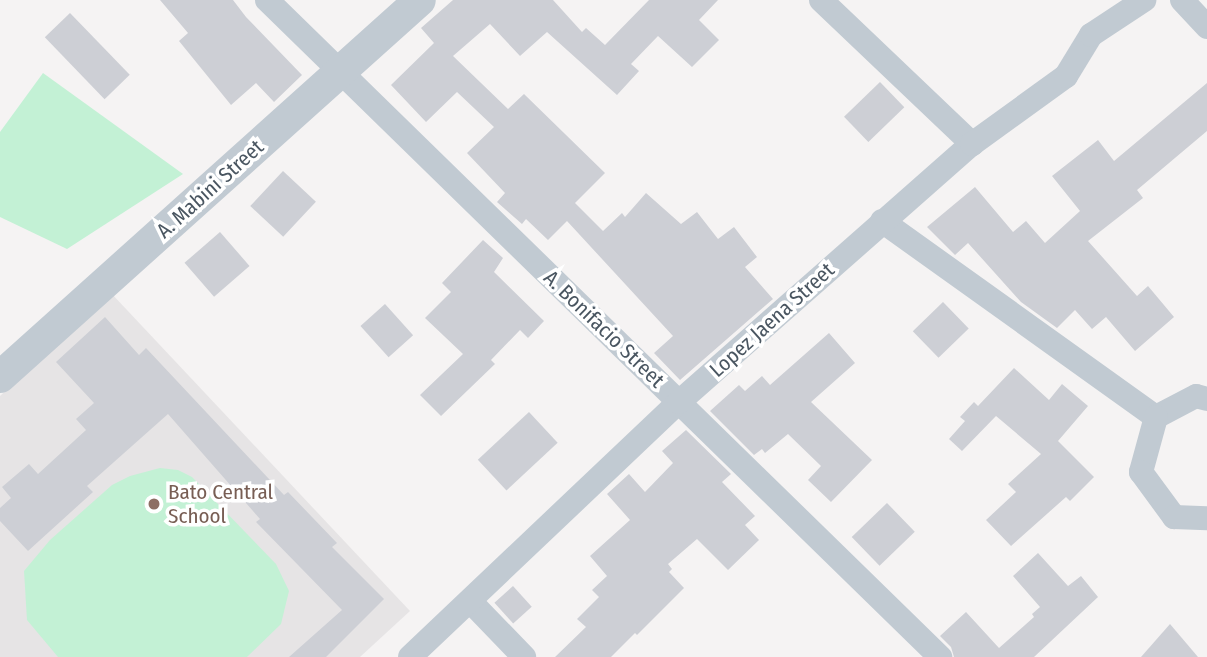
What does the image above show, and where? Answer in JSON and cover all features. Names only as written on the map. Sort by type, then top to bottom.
[{"type":"street","name":"A. Bonifacio Street","points":[[267,0],[940,657]]},
{"type":"street","name":"A. Mabini Street","points":[[0,377],[420,0]]},
{"type":"street","points":[[821,0],[972,144]]},
{"type":"street","name":"Lopez Jaena Street","points":[[410,657],[680,402],[882,221],[972,144],[1066,76],[1091,35],[1144,0]]},
{"type":"street","points":[[1182,0],[1207,27]]},
{"type":"street","points":[[882,221],[1156,417]]},
{"type":"street","points":[[1207,399],[1196,396],[1156,417],[1141,472],[1174,517],[1207,518]]},
{"type":"street","points":[[470,601],[524,657]]},
{"type":"shaded area","name":"Bato Central School","points":[[111,293],[410,611],[360,657],[0,657],[0,396]]},
{"type":"green space","points":[[43,73],[183,174],[67,249],[0,217],[0,132]]},
{"type":"green space","points":[[160,468],[178,470],[192,477],[276,564],[289,591],[281,624],[247,657],[58,657],[27,620],[24,571],[50,540],[112,485],[130,476]]},
{"type":"building","points":[[160,0],[233,0],[302,75],[274,102],[256,83],[231,105],[179,41],[188,33]]},
{"type":"building","points":[[453,0],[553,0],[582,32],[586,28],[605,45],[649,0],[718,0],[699,20],[719,40],[692,67],[658,36],[631,64],[639,71],[617,95],[547,32],[520,56],[490,24],[453,56],[508,109],[524,94],[605,173],[575,203],[603,231],[622,213],[625,217],[646,193],[681,224],[697,212],[718,239],[734,227],[757,257],[745,267],[773,299],[680,380],[654,353],[673,336],[567,221],[548,240],[526,219],[522,224],[497,202],[505,193],[467,153],[494,127],[457,92],[426,122],[391,85],[434,43],[421,28]]},
{"type":"building","points":[[70,13],[130,75],[105,99],[45,37]]},
{"type":"building","points":[[880,82],[904,107],[868,142],[844,117]]},
{"type":"building","points":[[1207,83],[1207,131],[1137,190],[1143,198],[1088,241],[1137,296],[1148,286],[1174,317],[1135,351],[1106,317],[1092,329],[1075,310],[1057,328],[1021,302],[968,243],[955,255],[927,227],[975,187],[1013,232],[1026,221],[1045,243],[1080,211],[1052,176],[1098,140],[1114,161]]},
{"type":"building","points":[[283,171],[316,202],[283,237],[250,206]]},
{"type":"building","points":[[220,232],[250,266],[214,297],[185,263]]},
{"type":"building","points":[[483,240],[503,258],[494,272],[544,321],[528,338],[520,330],[491,360],[495,364],[441,416],[420,395],[463,354],[425,318],[451,292],[442,283]]},
{"type":"building","points":[[943,302],[969,329],[938,358],[913,331]]},
{"type":"building","points":[[385,304],[413,335],[389,357],[360,326]]},
{"type":"building","points":[[105,317],[139,355],[146,348],[284,495],[288,492],[337,543],[332,547],[384,599],[326,657],[289,657],[342,610],[256,522],[260,519],[168,414],[87,486],[93,492],[28,551],[0,521],[0,508],[11,498],[2,487],[29,464],[38,474],[86,430],[76,419],[94,403],[56,362]]},
{"type":"building","points":[[829,333],[855,363],[811,402],[872,460],[831,502],[808,480],[821,466],[788,434],[765,453],[762,449],[754,455],[710,411],[739,385],[745,391],[762,376],[770,385]]},
{"type":"building","points":[[1014,368],[1049,400],[1062,384],[1088,406],[1058,441],[1094,477],[1070,501],[1066,497],[1011,546],[986,520],[1016,492],[1008,484],[1041,454],[996,416],[962,451],[949,439],[965,421],[960,417],[974,402],[978,406]]},
{"type":"building","points":[[529,412],[558,443],[506,490],[478,460]]},
{"type":"building","points":[[686,430],[731,474],[722,482],[755,516],[745,525],[759,540],[728,570],[697,539],[668,564],[672,569],[669,572],[684,588],[611,657],[555,657],[586,627],[577,619],[599,597],[592,590],[607,576],[590,556],[630,520],[607,494],[629,474],[645,492],[673,463],[662,451]]},
{"type":"building","points":[[887,503],[915,532],[880,566],[852,537]]},
{"type":"building","points":[[1038,553],[1068,586],[1081,576],[1098,597],[1034,657],[954,657],[951,647],[940,636],[966,612],[999,648],[1034,617],[1032,614],[1040,607],[1013,576]]},
{"type":"building","points":[[513,586],[532,607],[513,624],[494,603]]},
{"type":"building","points":[[1170,624],[1198,657],[1141,657]]},
{"type":"place","name":"Bato Central School","points":[[154,504]]}]
